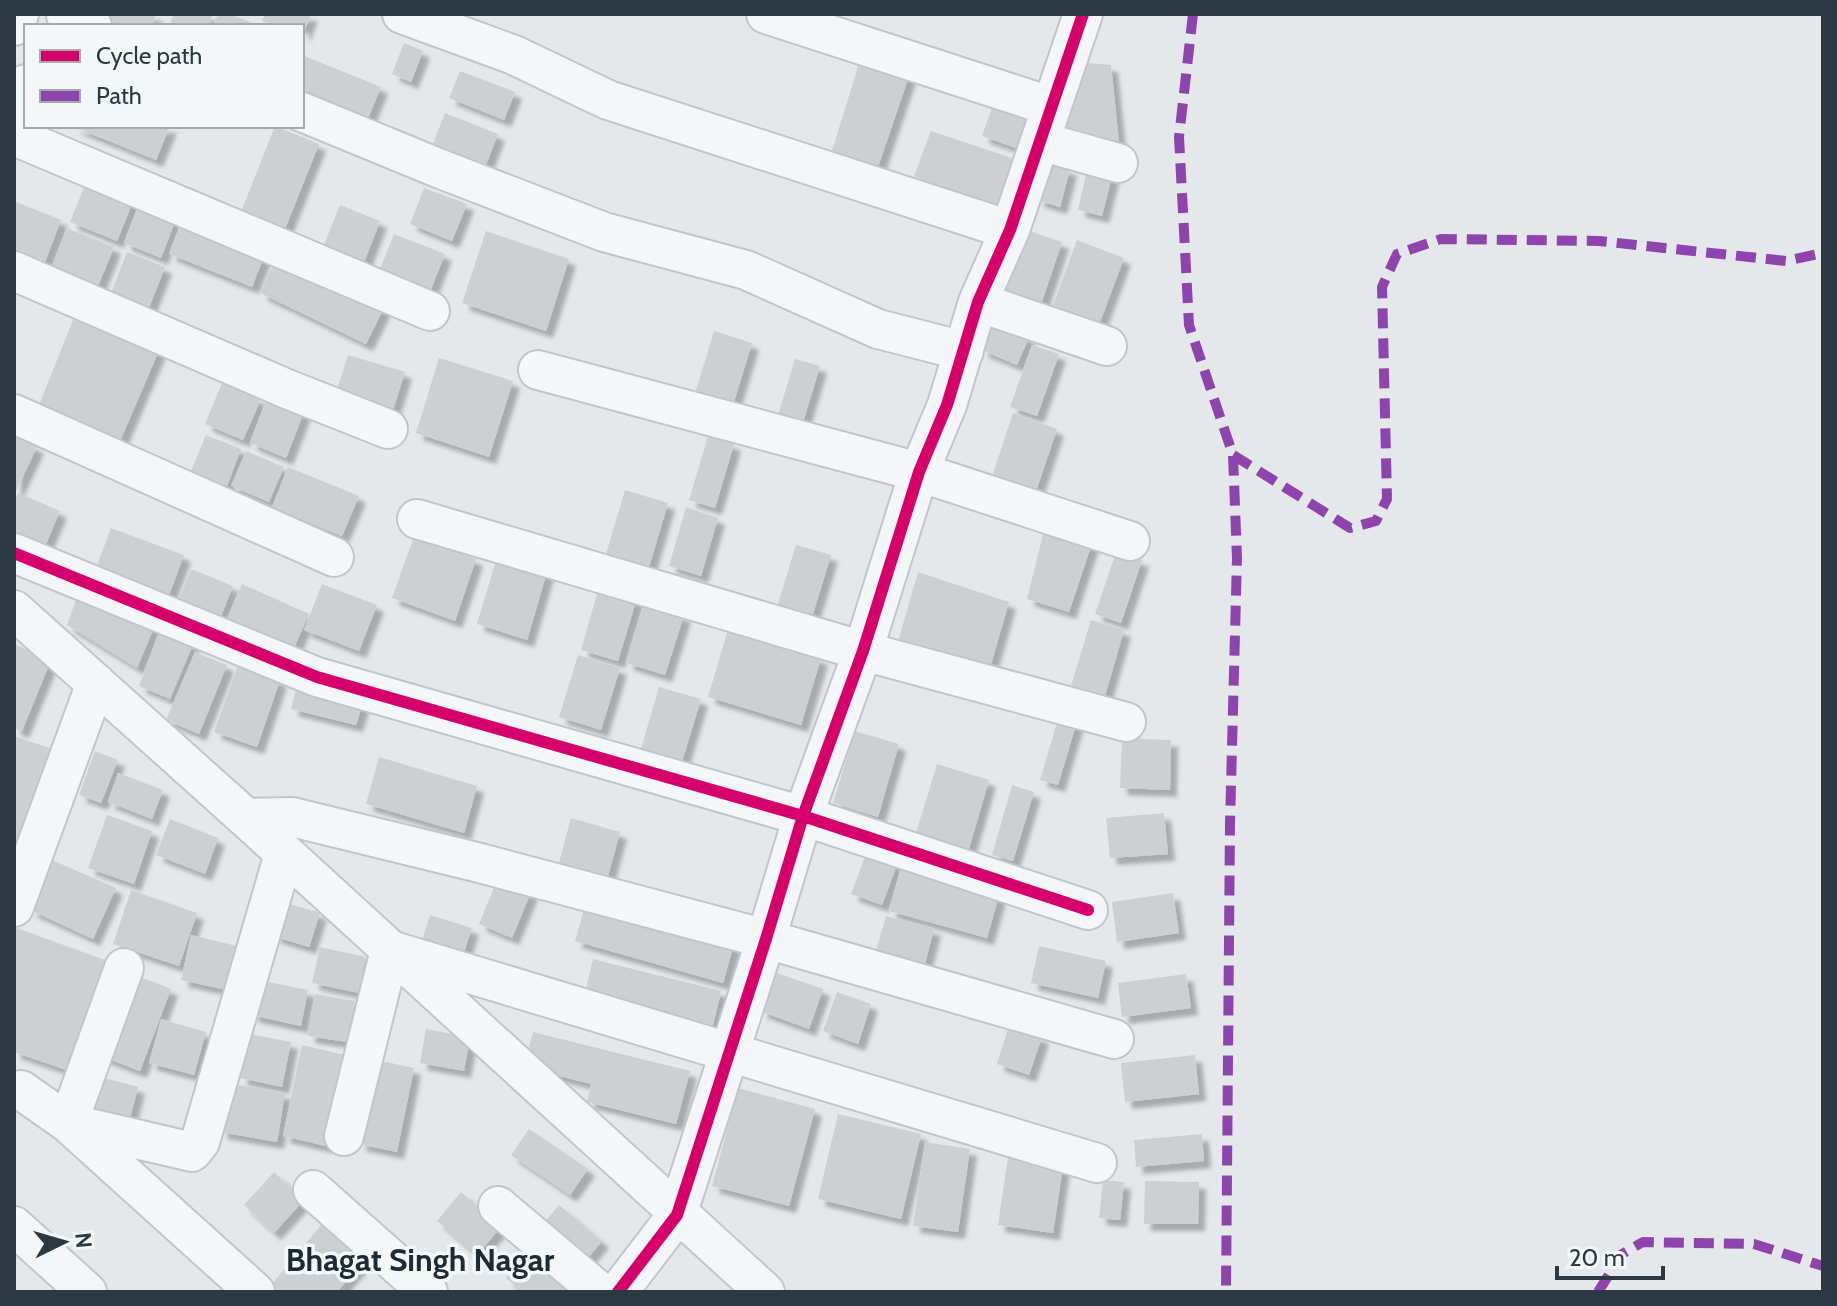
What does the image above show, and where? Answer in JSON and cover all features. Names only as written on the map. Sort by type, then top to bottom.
[{"type":"street","points":[[14,26],[19,14]]},
{"type":"street","points":[[66,14],[88,24]]},
{"type":"street","points":[[402,14],[514,55],[608,100],[1010,230]]},
{"type":"street","points":[[766,14],[1045,124],[1118,163]]},
{"type":"street","points":[[618,1292],[677,1215],[803,816],[863,651],[919,472],[947,405],[978,302],[1010,230],[1083,14]]},
{"type":"street","points":[[14,105],[24,88]]},
{"type":"street","points":[[304,113],[604,232],[746,270],[878,329],[964,351]]},
{"type":"street","points":[[14,136],[430,311]]},
{"type":"street","points":[[14,271],[287,389],[388,429]]},
{"type":"street","points":[[978,302],[1107,346]]},
{"type":"street","points":[[538,370],[919,472],[1130,541]]},
{"type":"street","points":[[14,414],[334,557]]},
{"type":"street","points":[[417,519],[863,651],[1126,722]]},
{"type":"street","points":[[14,553],[317,677],[803,816],[1088,910]]},
{"type":"street","points":[[14,610],[765,1292]]},
{"type":"street","points":[[14,907],[96,683]]},
{"type":"street","points":[[246,818],[292,817],[476,862],[766,939],[1114,1039]]},
{"type":"street","points":[[68,1123],[192,1152],[200,1142],[284,854]]},
{"type":"street","points":[[390,950],[1097,1163]]},
{"type":"street","points":[[344,1136],[390,950]]},
{"type":"street","points":[[68,1123],[124,968]]},
{"type":"street","points":[[16,1091],[68,1123],[255,1292]]},
{"type":"street","points":[[313,1190],[428,1292]]},
{"type":"street","points":[[498,1206],[600,1292]]},
{"type":"street","points":[[14,1226],[87,1292]]},
{"type":"building","points":[[90,14],[156,14],[153,24],[115,24]]},
{"type":"building","points":[[174,14],[213,14],[209,24],[170,24]]},
{"type":"building","points":[[218,14],[230,14],[255,24],[214,24]]},
{"type":"building","points":[[265,14],[311,14],[304,32],[304,24],[269,24],[262,21]]},
{"type":"building","points":[[404,43],[423,51],[411,82],[392,74]]},
{"type":"building","points":[[304,56],[381,87],[365,126],[304,102]]},
{"type":"building","points":[[861,57],[910,73],[878,167],[832,151]]},
{"type":"building","points":[[1077,62],[1111,65],[1119,142],[1057,131]]},
{"type":"building","points":[[460,71],[515,92],[504,120],[449,98]]},
{"type":"building","points":[[995,99],[1037,114],[1024,151],[982,136]]},
{"type":"building","points":[[445,113],[498,134],[482,175],[429,154]]},
{"type":"building","points":[[77,128],[169,128],[156,160]]},
{"type":"building","points":[[274,128],[319,144],[281,239],[237,222]]},
{"type":"building","points":[[931,131],[1027,163],[1007,214],[914,176]]},
{"type":"building","points":[[1047,163],[1070,169],[1060,207],[1037,200]]},
{"type":"building","points":[[1088,166],[1113,172],[1102,216],[1078,210]]},
{"type":"building","points":[[87,180],[134,199],[117,241],[70,222]]},
{"type":"building","points":[[424,188],[467,204],[452,241],[410,224]]},
{"type":"building","points":[[14,201],[61,220],[42,270],[14,259]]},
{"type":"building","points":[[139,204],[176,219],[161,258],[124,243]]},
{"type":"building","points":[[340,205],[380,221],[362,268],[321,252]]},
{"type":"building","points":[[183,217],[266,251],[252,287],[169,254]]},
{"type":"building","points":[[1018,227],[1062,242],[1039,310],[995,295]]},
{"type":"building","points":[[67,228],[114,247],[96,291],[50,272]]},
{"type":"building","points":[[486,231],[569,259],[546,331],[462,303]]},
{"type":"building","points":[[394,234],[445,254],[429,294],[378,274]]},
{"type":"building","points":[[1077,240],[1124,258],[1100,322],[1053,305]]},
{"type":"building","points":[[127,252],[165,267],[149,308],[111,293]]},
{"type":"building","points":[[277,257],[384,308],[366,344],[260,293]]},
{"type":"building","points":[[77,310],[160,348],[120,441],[39,405]]},
{"type":"building","points":[[992,321],[1029,337],[1017,365],[981,350]]},
{"type":"building","points":[[714,331],[752,343],[733,405],[695,394]]},
{"type":"building","points":[[1032,345],[1059,354],[1037,416],[1010,407]]},
{"type":"building","points":[[348,355],[405,372],[392,413],[335,395]]},
{"type":"building","points":[[439,358],[513,381],[489,457],[416,433]]},
{"type":"building","points":[[795,359],[820,366],[801,429],[776,422]]},
{"type":"building","points":[[222,383],[261,399],[243,440],[205,424]]},
{"type":"building","points":[[267,397],[304,412],[286,458],[250,443]]},
{"type":"building","points":[[1013,413],[1057,429],[1035,494],[991,480]]},
{"type":"building","points":[[206,435],[241,449],[227,486],[191,471]]},
{"type":"building","points":[[14,436],[37,447],[14,495]]},
{"type":"building","points":[[708,436],[734,444],[715,508],[689,500]]},
{"type":"building","points":[[246,451],[284,467],[269,502],[231,486]]},
{"type":"building","points":[[288,467],[359,496],[342,536],[272,507]]},
{"type":"building","points":[[625,490],[668,503],[649,567],[606,554]]},
{"type":"building","points":[[18,493],[60,511],[40,558],[14,547],[14,502]]},
{"type":"building","points":[[686,507],[718,518],[701,576],[669,566]]},
{"type":"building","points":[[1045,526],[1093,540],[1069,612],[1027,599]]},
{"type":"building","points":[[111,528],[184,555],[166,603],[93,576]]},
{"type":"building","points":[[414,536],[476,559],[455,621],[392,598]]},
{"type":"building","points":[[796,545],[831,555],[812,617],[777,607]]},
{"type":"building","points":[[1116,552],[1142,560],[1121,623],[1095,614]]},
{"type":"building","points":[[497,557],[547,572],[527,640],[477,624]]},
{"type":"building","points":[[191,569],[233,586],[215,631],[173,615]]},
{"type":"building","points":[[918,572],[1009,602],[989,671],[897,645]]},
{"type":"building","points":[[242,584],[309,614],[289,659],[222,630]]},
{"type":"building","points":[[322,584],[377,605],[359,651],[304,630]]},
{"type":"building","points":[[599,587],[637,598],[618,661],[581,650]]},
{"type":"building","points":[[77,597],[155,625],[137,668],[67,625]]},
{"type":"building","points":[[644,603],[684,615],[665,675],[626,663]]},
{"type":"building","points":[[1091,620],[1124,630],[1105,696],[1071,686]]},
{"type":"building","points":[[160,630],[193,644],[170,699],[139,686]]},
{"type":"building","points":[[728,630],[821,658],[801,725],[708,697]]},
{"type":"building","points":[[14,644],[51,660],[22,731],[14,728]]},
{"type":"building","points":[[195,652],[227,665],[199,734],[166,720]]},
{"type":"building","points":[[578,655],[620,668],[601,730],[559,717]]},
{"type":"building","points":[[238,665],[280,680],[257,747],[214,732]]},
{"type":"building","points":[[297,685],[363,702],[356,725],[291,709]]},
{"type":"building","points":[[659,687],[701,699],[681,765],[640,752]]},
{"type":"building","points":[[1059,716],[1077,721],[1058,785],[1040,780]]},
{"type":"building","points":[[855,731],[899,744],[878,817],[833,803]]},
{"type":"building","points":[[14,736],[61,752],[31,843],[14,838]]},
{"type":"building","points":[[1122,738],[1171,740],[1170,790],[1120,788]]},
{"type":"building","points":[[95,751],[118,760],[101,803],[79,795]]},
{"type":"building","points":[[379,757],[477,786],[464,833],[366,804]]},
{"type":"building","points":[[937,764],[989,780],[968,852],[915,836]]},
{"type":"building","points":[[118,773],[163,790],[152,819],[108,802]]},
{"type":"building","points":[[1012,785],[1034,792],[1013,861],[992,855]]},
{"type":"building","points":[[1164,813],[1168,854],[1110,858],[1106,818]]},
{"type":"building","points":[[107,815],[152,831],[134,884],[88,868]]},
{"type":"building","points":[[571,818],[620,832],[607,880],[558,866]]},
{"type":"building","points":[[170,819],[218,838],[205,874],[156,855]]},
{"type":"building","points":[[867,851],[898,862],[882,905],[851,894]]},
{"type":"building","points":[[52,860],[116,888],[93,939],[30,910]]},
{"type":"building","points":[[901,867],[999,895],[987,938],[889,911]]},
{"type":"building","points":[[498,878],[531,892],[512,938],[479,924]]},
{"type":"building","points":[[131,890],[197,913],[179,966],[113,944]]},
{"type":"building","points":[[1173,893],[1179,933],[1117,942],[1112,902]]},
{"type":"building","points":[[283,902],[320,913],[309,947],[273,936]]},
{"type":"building","points":[[586,903],[734,944],[723,983],[575,941]]},
{"type":"building","points":[[430,915],[472,928],[463,955],[422,941]]},
{"type":"building","points":[[886,916],[934,929],[923,971],[874,958]]},
{"type":"building","points":[[14,927],[116,964],[78,1074],[14,1052]]},
{"type":"building","points":[[191,935],[245,948],[236,992],[181,980]]},
{"type":"building","points":[[1039,946],[1106,961],[1098,998],[1031,983]]},
{"type":"building","points":[[320,947],[366,957],[359,993],[312,983]]},
{"type":"building","points":[[593,959],[721,991],[710,1038],[582,1006]]},
{"type":"building","points":[[774,972],[823,989],[809,1029],[760,1011]]},
{"type":"building","points":[[130,973],[171,989],[140,1071],[98,1055]]},
{"type":"building","points":[[1186,974],[1191,1008],[1122,1017],[1118,983]]},
{"type":"building","points":[[258,980],[308,990],[301,1026],[251,1015]]},
{"type":"building","points":[[837,992],[871,1004],[858,1044],[823,1031]]},
{"type":"building","points":[[315,994],[355,1001],[347,1042],[308,1036]]},
{"type":"building","points":[[161,1019],[206,1032],[194,1075],[149,1063]]},
{"type":"building","points":[[1009,1026],[1042,1037],[1029,1075],[997,1064]]},
{"type":"building","points":[[426,1029],[470,1037],[464,1071],[420,1063]]},
{"type":"building","points":[[533,1032],[690,1071],[676,1124],[587,1102],[591,1084],[524,1067]]},
{"type":"building","points":[[249,1034],[291,1042],[282,1087],[240,1078]]},
{"type":"building","points":[[302,1045],[346,1055],[326,1146],[283,1136]]},
{"type":"building","points":[[1195,1055],[1199,1094],[1125,1102],[1121,1063]]},
{"type":"building","points":[[377,1060],[414,1068],[397,1152],[359,1144]]},
{"type":"building","points":[[97,1076],[138,1087],[130,1118],[89,1107]]},
{"type":"building","points":[[228,1083],[285,1093],[277,1142],[220,1132]]},
{"type":"building","points":[[738,1088],[815,1109],[789,1206],[712,1186]]},
{"type":"building","points":[[838,1114],[921,1134],[901,1219],[818,1199]]},
{"type":"building","points":[[529,1129],[588,1169],[570,1195],[511,1155]]},
{"type":"building","points":[[1202,1134],[1204,1161],[1136,1167],[1134,1140]]},
{"type":"building","points":[[925,1142],[970,1149],[958,1232],[913,1226]]},
{"type":"building","points":[[1008,1157],[1063,1166],[1053,1233],[998,1225]]},
{"type":"building","points":[[274,1172],[304,1200],[274,1233],[244,1205]]},
{"type":"building","points":[[1103,1180],[1124,1182],[1120,1220],[1099,1218]]},
{"type":"building","points":[[1145,1181],[1199,1182],[1198,1224],[1144,1224]]},
{"type":"building","points":[[461,1192],[501,1227],[477,1255],[437,1221]]},
{"type":"building","points":[[559,1205],[602,1241],[582,1265],[539,1229]]},
{"type":"building","points":[[322,1224],[365,1260],[337,1292],[279,1292],[271,1285]]},
{"type":"building","points":[[530,1249],[583,1292],[523,1292],[506,1278]]},
{"type":"marked path","points":[[1193,14],[1179,137],[1189,325],[1233,455],[1237,558],[1230,823],[1226,1292]]},
{"type":"marked path","points":[[1233,455],[1350,528],[1376,521],[1387,499],[1382,287],[1397,254],[1441,239],[1599,241],[1786,261],[1823,253]]},
{"type":"marked path","points":[[1598,1292],[1622,1254],[1643,1242],[1754,1244],[1823,1266]]},
{"type":"cycle path","points":[[618,1292],[677,1215],[803,816],[863,651],[919,472],[947,405],[978,302],[1010,230],[1083,14]]},
{"type":"cycle path","points":[[14,553],[317,677],[803,816],[1088,910]]},
{"type":"district","name":"Bhagat Singh Nagar","points":[[420,1259]]}]
